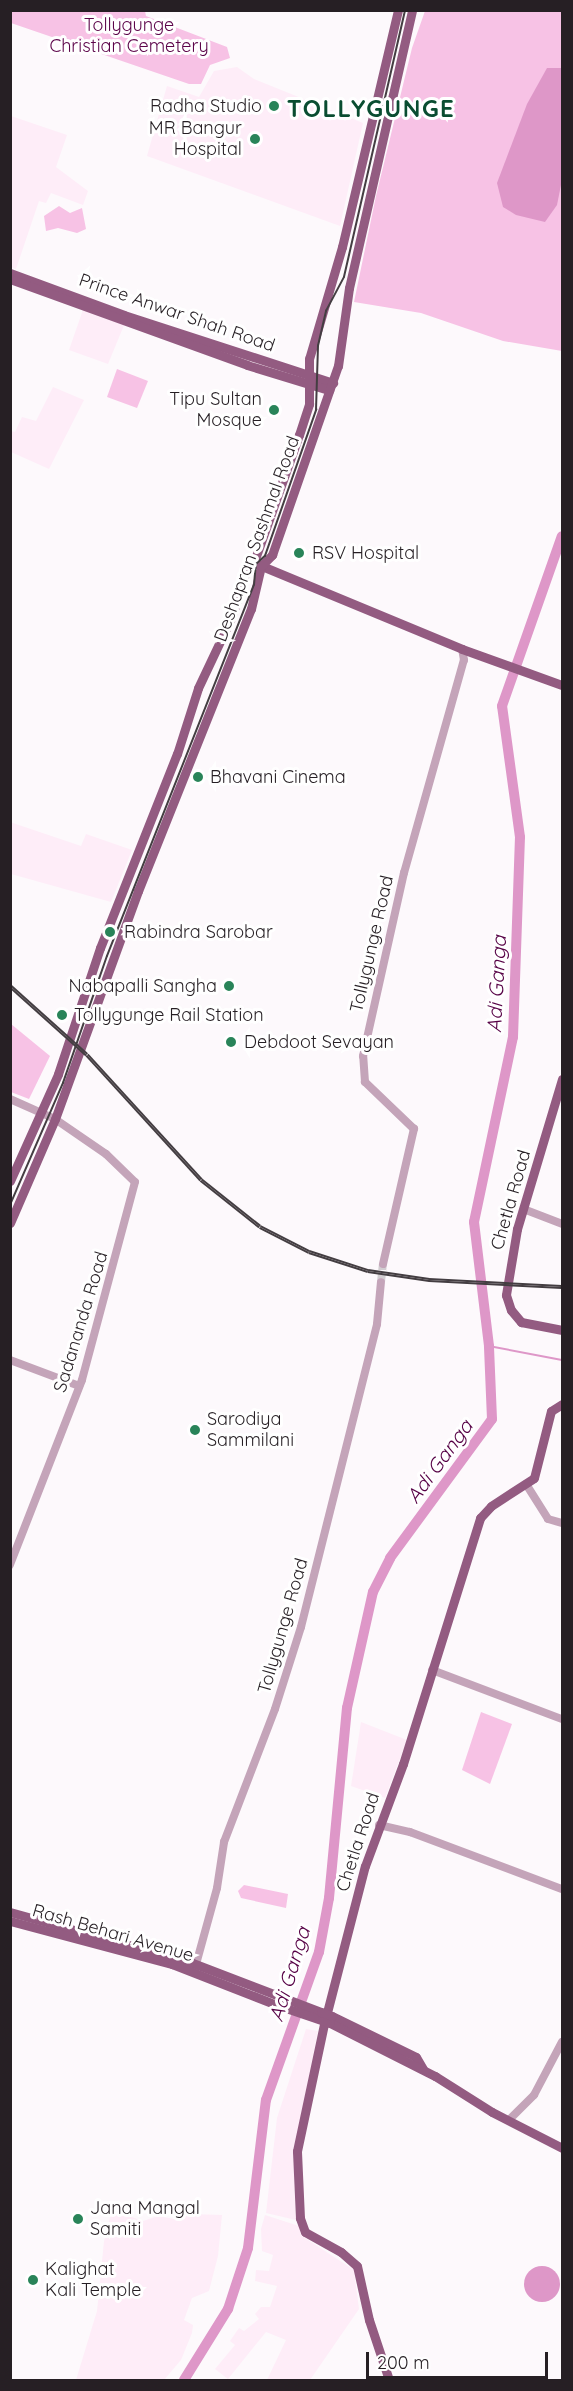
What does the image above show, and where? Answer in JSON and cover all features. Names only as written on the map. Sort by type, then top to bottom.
[{"type":"main road","name":"Deshapran Sashmal Road","points":[[10,1181],[69,1041],[112,915],[177,754],[198,688],[232,616],[249,561],[255,559],[299,435],[309,404],[308,380],[398,10]]},
{"type":"main road","name":"Deshapran Sashmal Road","points":[[10,1222],[77,1063],[138,891],[251,609],[261,566],[272,555],[331,387],[347,324],[350,288],[412,10]]},
{"type":"main road","name":"Prince Anwar Shah Road","points":[[10,273],[308,380]]},
{"type":"main road","name":"Prince Anwar Shah Road","points":[[10,279],[331,387]]},
{"type":"main road","points":[[249,561],[462,649],[562,685]]},
{"type":"main road","name":"Chetla Road","points":[[562,1079],[526,1210],[517,1229],[506,1295],[510,1310],[521,1322],[562,1330]]},
{"type":"main road","name":"Chetla Road","points":[[390,2380],[357,2266],[341,2252],[305,2232],[300,2218],[296,2169],[324,2024],[365,1866],[432,1670],[480,1518],[491,1506],[526,1484],[540,1468],[551,1411],[562,1404]]},
{"type":"main road","points":[[10,1912],[195,1969],[331,2019],[416,2057],[418,2068],[562,2148]]},
{"type":"main road","name":"Rash Behari Avenue","points":[[10,1921],[195,1969],[206,1977],[277,2000]]},
{"type":"street","name":"Tollygunge Road","points":[[383,1264],[414,1129],[365,1082],[363,1056],[404,873],[464,660],[462,649]]},
{"type":"street","points":[[10,1098],[55,1119]]},
{"type":"street","name":"Sadananda Road","points":[[10,1565],[79,1386],[135,1182],[106,1154],[55,1119]]},
{"type":"street","points":[[526,1210],[562,1224]]},
{"type":"street","name":"Tollygunge Road","points":[[195,1969],[217,1888],[224,1842],[275,1709],[301,1627],[376,1324],[381,1282]]},
{"type":"street","points":[[10,1360],[79,1386]]},
{"type":"street","points":[[526,1484],[548,1519],[562,1523]]},
{"type":"street","points":[[432,1670],[562,1719]]},
{"type":"street","points":[[380,1825],[562,1889]]},
{"type":"street","points":[[510,2119],[538,2089],[562,2042]]},
{"type":"shaded area","name":"MR Bangur Hospital","points":[[237,67],[254,79],[363,123],[340,226],[147,156],[167,86],[199,97],[214,71]]},
{"type":"shaded area","points":[[547,68],[562,68],[562,180],[557,205],[545,222],[516,215],[503,207],[497,183],[527,104]]},
{"type":"shaded area","points":[[11,116],[67,135],[56,167],[88,191],[83,205],[51,193],[46,203],[39,201],[16,269],[10,267]]},
{"type":"shaded area","points":[[85,304],[127,318],[108,364],[69,350]]},
{"type":"shaded area","points":[[53,387],[84,400],[49,469],[11,452],[11,431],[15,432],[22,417],[36,421]]},
{"type":"shaded area","points":[[10,822],[81,846],[86,834],[132,850],[111,902],[11,874]]},
{"type":"shaded area","points":[[361,1722],[407,1740],[385,1798],[351,1786]]},
{"type":"shaded area","points":[[306,2029],[318,2031],[293,2155],[296,2220],[266,2213],[277,2118]]},
{"type":"shaded area","points":[[112,2210],[143,2221],[158,2216],[174,2219],[190,2214],[222,2215],[218,2256],[209,2291],[192,2298],[184,2320],[193,2325],[192,2333],[181,2360],[164,2380],[76,2380],[97,2311],[104,2241]]},
{"type":"shaded area","points":[[265,2215],[299,2226],[302,2236],[354,2270],[359,2309],[310,2380],[267,2380],[286,2340],[266,2332],[228,2379],[215,2369],[235,2345],[230,2341],[239,2328],[244,2331],[259,2319],[255,2314],[261,2307],[270,2307],[277,2286],[255,2281],[256,2270],[269,2271],[273,2255],[262,2251],[261,2229]]},
{"type":"shaded area","points":[[542,2266],[555,2271],[560,2284],[555,2297],[542,2302],[529,2297],[524,2284],[529,2271]]},
{"type":"green space","name":"Tollygunge Christian Cemetery","points":[[11,10],[145,11],[146,16],[227,47],[230,58],[210,65],[201,84],[189,84],[11,23]]},
{"type":"green space","points":[[425,11],[562,11],[562,351],[503,341],[421,313],[354,302],[376,196],[412,48]]},
{"type":"green space","points":[[59,206],[70,213],[82,208],[86,229],[77,233],[58,228],[46,231],[44,216]]},
{"type":"green space","points":[[117,369],[148,381],[137,408],[107,397]]},
{"type":"green space","points":[[11,1024],[50,1056],[29,1099],[11,1092]]},
{"type":"green space","points":[[481,1712],[512,1724],[490,1784],[462,1770]]},
{"type":"green space","points":[[244,1885],[288,1894],[286,1908],[241,1898],[238,1891]]},
{"type":"waterway","name":"Adi Ganga","points":[[184,2380],[228,2309],[248,2248],[266,2100],[319,1952],[329,1898],[347,1708],[373,1592],[390,1558],[492,1419],[489,1346],[474,1222],[513,1037],[520,837],[502,706],[562,536]]},
{"type":"waterway","points":[[489,1346],[562,1360]]},
{"type":"tunnel","points":[[381,1282],[383,1264]]},
{"type":"tram line","points":[[10,1205],[63,1083],[107,956],[254,585],[256,564],[265,556],[316,410],[318,346],[326,311],[344,277],[405,10]]},
{"type":"railway","points":[[10,986],[87,1055],[201,1180],[260,1227],[309,1252],[368,1271],[429,1280],[562,1287]]},
{"type":"place","name":"Radha Studio","points":[[274,106]]},
{"type":"place","name":"MR Bangur Hospital","points":[[255,139]]},
{"type":"place","name":"Tipu Sultan Mosque","points":[[274,410]]},
{"type":"place","name":"RSV Hospital","points":[[299,553]]},
{"type":"place","name":"Bhavani Cinema","points":[[198,777]]},
{"type":"place","name":"Rabindra Sarobar","points":[[110,932]]},
{"type":"place","name":"Nabapalli Sangha","points":[[229,986]]},
{"type":"place","name":"Tollygunge Rail Station","points":[[62,1015]]},
{"type":"place","name":"Debdoot Sevayan","points":[[231,1042]]},
{"type":"place","name":"Sarodiya Sammilani","points":[[195,1430]]},
{"type":"place","name":"Jana Mangal Samiti","points":[[78,2219]]},
{"type":"place","name":"Kalighat Kali Temple","points":[[33,2280]]},
{"type":"district","name":"TOLLYGUNGE","points":[[371,109]]}]
